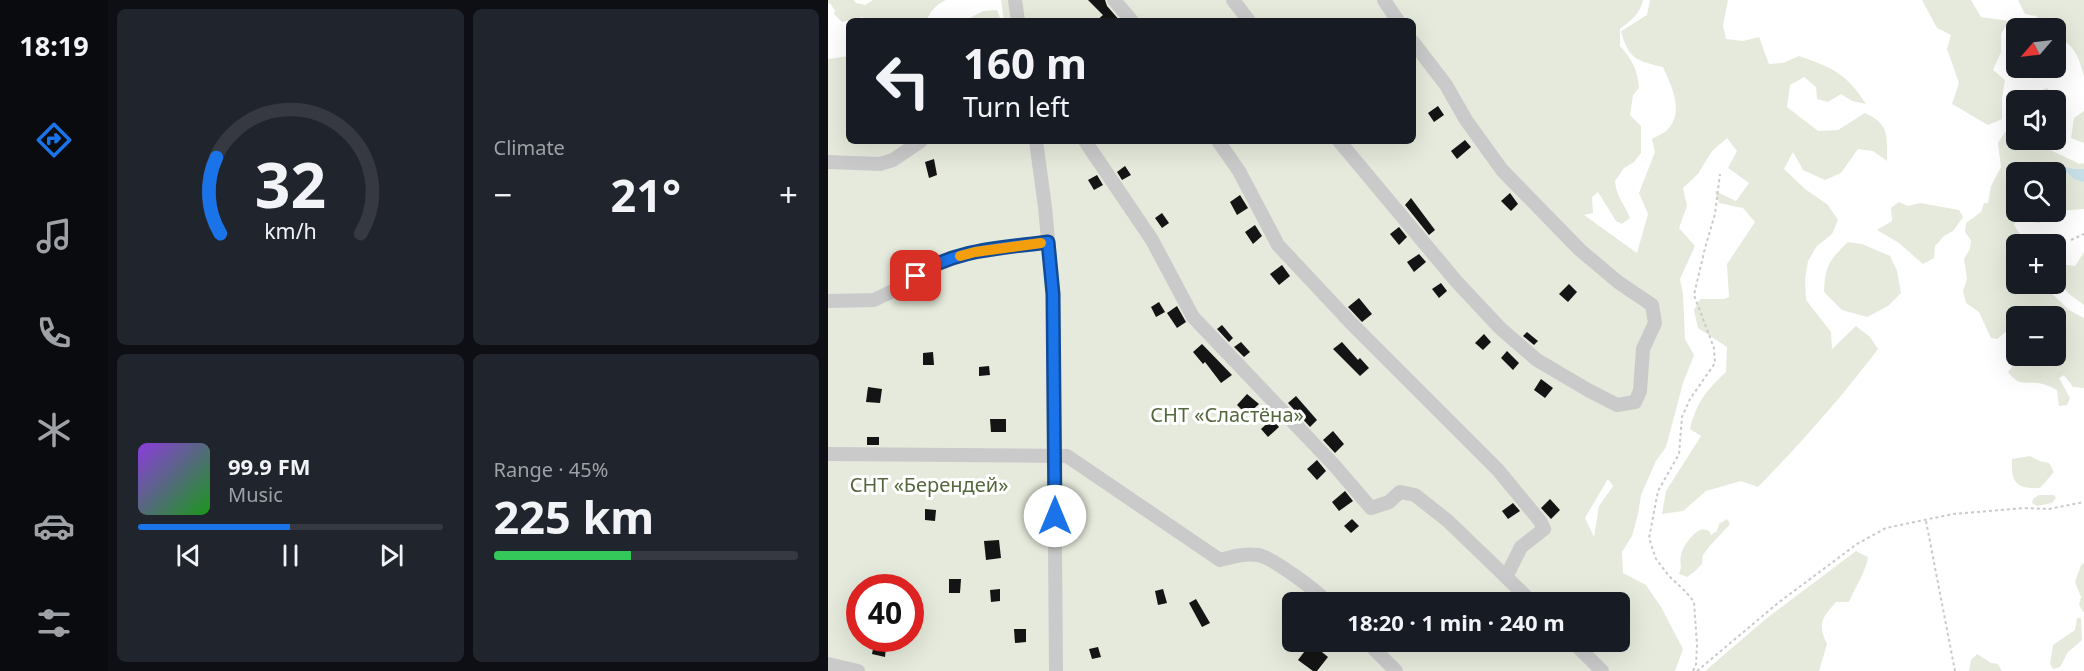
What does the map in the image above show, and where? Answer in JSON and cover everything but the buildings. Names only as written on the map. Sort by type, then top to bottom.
[{"type":"street","points":[[1015,0],[1018,18]]},
{"type":"street","points":[[1114,0],[1129,18]]},
{"type":"street","points":[[1233,0],[1247,18]]},
{"type":"street","points":[[1384,0],[1396,18]]},
{"type":"street","points":[[1342,144],[1456,281],[1500,328],[1537,360],[1588,390],[1617,405],[1635,402],[1640,391],[1643,349],[1655,323],[1652,305],[1618,282],[1580,250],[1502,170],[1466,120],[1446,85],[1416,46]]},
{"type":"street","points":[[828,162],[880,164],[893,160],[917,144]]},
{"type":"street","points":[[1035,144],[1053,294],[1056,671]]},
{"type":"street","points":[[1087,144],[1152,240],[1193,317],[1334,465],[1371,508],[1389,502],[1400,492],[1415,495],[1448,521],[1522,592]]},
{"type":"street","points":[[1220,144],[1239,171],[1278,245],[1351,323],[1498,470],[1540,521],[1544,528],[1521,547],[1506,577]]},
{"type":"street","points":[[828,301],[874,300],[901,287],[931,266],[975,252],[1048,242]]},
{"type":"street","points":[[828,454],[1067,456],[1220,560],[1241,554],[1260,555],[1317,592]]},
{"type":"street","points":[[1377,652],[1396,671]]},
{"type":"street","points":[[1583,652],[1602,671]]},
{"type":"street","points":[[828,664],[858,671]]},
{"type":"path","points":[[1695,671],[1694,602],[1656,559],[1649,538],[1658,491],[1679,454],[1682,417],[1690,399],[1715,363],[1714,348],[1694,295],[1715,214],[1720,174]]},
{"type":"path","points":[[2071,240],[2084,234]]},
{"type":"path","points":[[1695,671],[1778,603],[1857,544],[1886,528],[1953,514],[2024,508],[2049,509],[2084,502]]},
{"type":"path","points":[[1926,519],[1955,671]]},
{"type":"green space","points":[[828,0],[854,0],[856,3],[865,5],[873,0],[946,0],[939,4],[928,18],[863,17],[846,18],[846,21],[842,22],[834,14],[835,11],[830,3],[828,4]]},
{"type":"green space","points":[[1001,0],[1643,0],[1637,13],[1620,29],[1620,46],[1633,65],[1639,88],[1633,95],[1630,115],[1641,126],[1641,153],[1634,162],[1624,168],[1615,181],[1619,196],[1630,218],[1622,224],[1616,221],[1598,192],[1592,197],[1593,213],[1584,215],[1637,253],[1648,214],[1639,193],[1655,152],[1652,139],[1669,128],[1676,113],[1675,98],[1663,67],[1646,63],[1635,57],[1627,48],[1621,31],[1647,15],[1650,0],[1728,0],[1723,26],[1726,39],[1743,41],[1759,37],[1769,64],[1783,63],[1799,56],[1830,68],[1852,85],[1866,104],[1852,101],[1841,94],[1828,102],[1817,99],[1816,87],[1804,77],[1790,85],[1787,107],[1818,131],[1838,130],[1865,113],[1883,127],[1887,145],[1887,161],[1873,151],[1858,149],[1841,173],[1825,180],[1803,170],[1793,152],[1784,169],[1805,189],[1828,205],[1838,220],[1832,234],[1817,246],[1808,261],[1805,279],[1806,300],[1831,332],[1832,349],[1856,326],[1870,337],[1878,349],[1820,420],[1758,487],[1741,481],[1706,491],[1683,511],[1662,514],[1666,491],[1701,436],[1690,429],[1699,404],[1726,372],[1727,347],[1698,328],[1694,310],[1700,299],[1729,297],[1727,264],[1755,222],[1743,208],[1719,203],[1715,191],[1736,201],[1749,183],[1728,168],[1737,151],[1727,138],[1712,151],[1698,174],[1683,188],[1687,206],[1679,228],[1695,246],[1680,279],[1685,339],[1694,355],[1683,383],[1666,447],[1656,461],[1641,495],[1632,536],[1622,552],[1623,573],[1646,585],[1661,607],[1683,649],[1675,671],[828,671],[828,59],[846,56],[846,144],[1416,144],[1416,18],[1004,18]],"holes":[[[1608,479],[1613,486],[1599,506],[1594,537],[1585,518]]]},
{"type":"green space","points":[[1922,0],[1971,0],[1981,17],[2006,21],[2006,26],[2001,34],[2001,52],[1993,70],[2005,80],[2002,119],[1988,125],[1952,104],[1959,83],[1947,49],[1951,35],[1937,28]]},
{"type":"green space","points":[[2018,0],[2084,0],[2084,77],[2075,52],[2066,42],[2066,18],[2038,18],[2025,14]]},
{"type":"green space","points":[[997,10],[1000,18],[970,18],[983,11]]},
{"type":"green space","points":[[2084,111],[2084,143],[2071,138],[2074,118]]},
{"type":"green space","points":[[2005,132],[2006,150],[2051,150],[2079,164],[2084,163],[2084,209],[2066,211],[2066,162],[2006,162],[2006,222],[2015,222],[2014,225],[2020,234],[2006,234],[2006,294],[2052,294],[2065,306],[2006,306],[2006,332],[1997,339],[1991,338],[1979,312],[1966,303],[1963,291],[1967,279],[1964,259],[1970,249],[1971,240],[1965,232],[1966,223],[1981,212],[1984,203],[1988,203],[1991,186],[2001,167],[1998,143]]},
{"type":"green space","points":[[1899,202],[1908,206],[1920,203],[1959,210],[1963,217],[1953,231],[1944,236],[1935,246],[1934,258],[1923,264],[1899,243],[1877,230],[1892,221],[1891,208]]},
{"type":"green space","points":[[1848,242],[1862,244],[1890,256],[1897,271],[1901,293],[1888,306],[1867,317],[1842,310],[1824,292],[1829,264]]},
{"type":"green space","points":[[2084,252],[2084,305],[2066,291],[2066,265],[2075,266]]},
{"type":"green space","points":[[2066,307],[2084,318],[2084,388],[2073,387],[2064,375],[2059,378],[2070,398],[2067,405],[2059,406],[2057,390],[2041,383],[2018,381],[2008,372],[2013,366],[2066,366]]},
{"type":"green space","points":[[2030,456],[2049,463],[2054,472],[2040,488],[2020,486],[2014,479],[2012,459]]},
{"type":"green space","points":[[2039,495],[2054,495],[2056,498],[2052,503],[2037,506],[2032,503],[2033,499]]},
{"type":"green space","points":[[1727,519],[1730,524],[1703,555],[1702,564],[1687,577],[1679,574],[1684,547],[1695,533],[1702,529],[1709,531],[1711,535],[1717,531],[1719,524]]},
{"type":"green space","points":[[1856,551],[1868,557],[1867,563],[1849,602],[1836,602],[1822,621],[1822,631],[1827,644],[1819,671],[1705,671],[1767,618]]},
{"type":"green space","points":[[2084,563],[2084,613],[2079,605],[2081,597],[2075,582],[2081,565]]},
{"type":"green space","points":[[2077,618],[2081,618],[2082,640],[2068,652],[2060,667],[2053,669],[2050,664],[2053,645],[2075,630]]},
{"type":"green space","points":[[1977,654],[1991,663],[1998,664],[2002,671],[1969,671],[1971,660]]},
{"type":"water","points":[[2066,167],[2084,169],[2084,182],[2074,179],[2066,172]]},
{"type":"slow traffic","points":[[960,256],[1041,243]]},
{"type":"route","points":[[916,276],[931,266],[975,252],[1048,242],[1053,294],[1055,516]]},
{"type":"park label","name":"СНТ «Сластёна»","points":[[1227,414]]},
{"type":"park label","name":"СНТ «Берендей»","points":[[929,484]]}]
